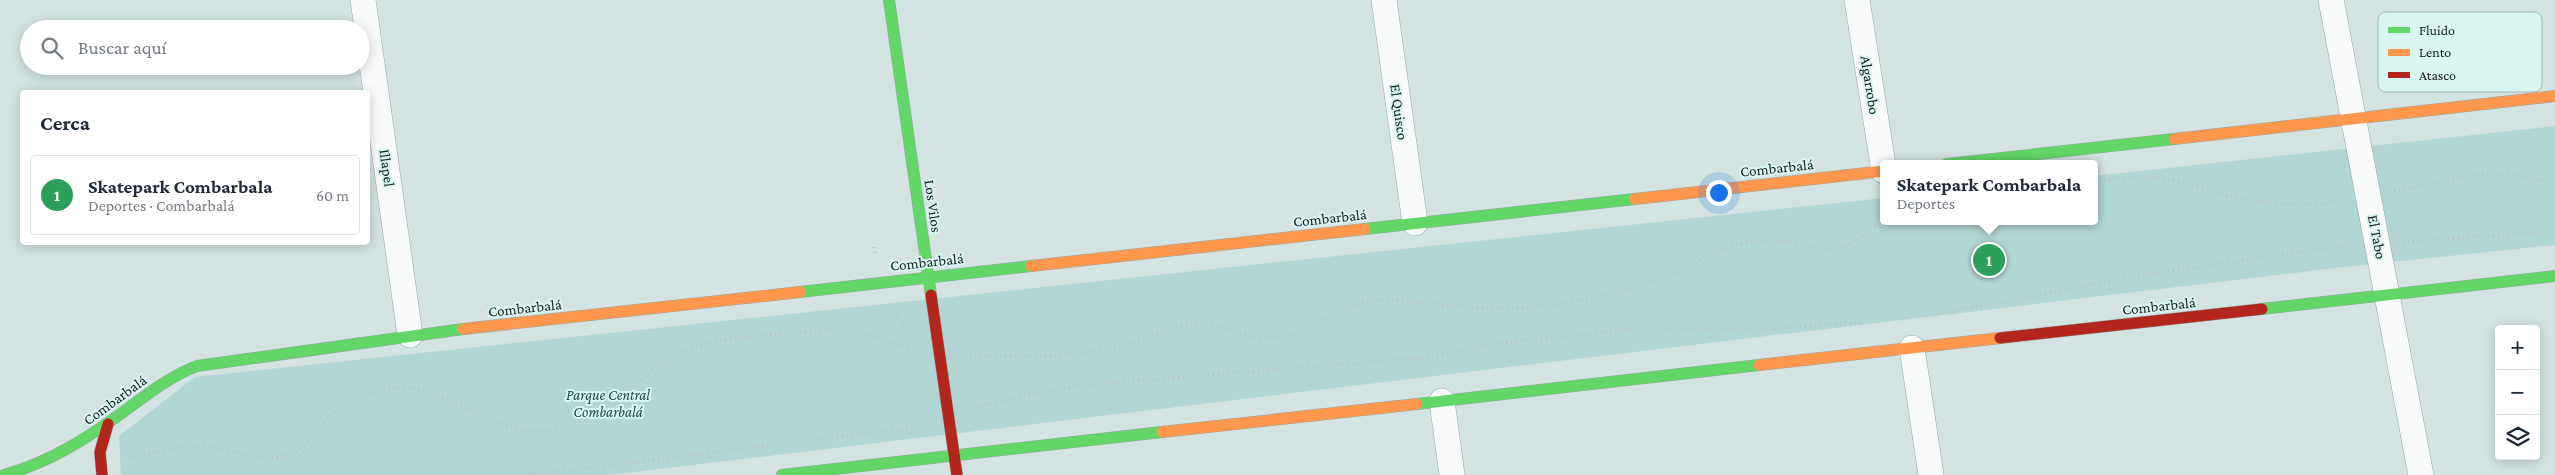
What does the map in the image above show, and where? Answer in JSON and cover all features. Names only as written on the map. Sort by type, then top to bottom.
[{"type":"main road","name":"Los Vilos","points":[[889,0],[957,475]]},
{"type":"main road","points":[[1982,160],[2555,96]]},
{"type":"main road","name":"Combarbalá","points":[[4,475],[57,456],[84,442],[188,367],[410,335],[1880,171]]},
{"type":"main road","name":"Combarbalá","points":[[782,475],[2555,276]]},
{"type":"main road","points":[[102,475],[100,458],[103,438],[108,424]]},
{"type":"street","name":"Illapel","points":[[363,0],[366,20]]},
{"type":"street","name":"El Quisco","points":[[1384,0],[1415,223]]},
{"type":"street","name":"Algarrobo","points":[[1857,0],[1882,160]]},
{"type":"street","name":"El Tabo","points":[[2331,0],[2421,475]]},
{"type":"street","name":"Illapel","points":[[370,50],[410,335]]},
{"type":"street","points":[[1912,348],[1931,475]]},
{"type":"street","points":[[1442,401],[1452,475]]},
{"type":"path","points":[[2098,182],[2133,176],[2157,177],[2182,181],[2237,198],[2278,203],[2309,204],[2369,196],[2475,174],[2495,172],[2515,173],[2555,185]]},
{"type":"path","points":[[940,358],[1079,354],[1137,342],[1181,326],[1199,325],[1254,338],[1274,338],[1293,334],[1347,307],[1367,302],[1428,303],[1505,308],[1562,303],[1616,292],[1650,282],[1732,246],[1766,240],[1825,249],[1840,248],[1853,242],[1868,230],[1880,224]]},
{"type":"path","points":[[1964,225],[1970,228],[1993,231],[2008,225]]},
{"type":"path","points":[[1930,315],[2149,274],[2330,247],[2555,231]]},
{"type":"path","points":[[874,247],[878,283],[907,334]]},
{"type":"path","points":[[948,416],[1022,395],[1084,385],[1418,358],[1503,343],[1637,328],[1763,329],[1871,322]]},
{"type":"path","points":[[100,458],[138,456],[196,446],[260,458],[286,456],[308,443],[323,423],[340,408],[367,395],[403,388],[441,395],[490,421],[513,427],[536,430],[560,428],[583,421],[604,411],[623,397],[655,368],[673,357],[708,343],[726,339],[844,328],[917,351],[912,342]]},
{"type":"path","points":[[805,441],[904,429],[926,423],[927,432]]},
{"type":"path","points":[[529,475],[785,443]]},
{"type":"green space","name":"Parque Central Combarbalá","points":[[2555,126],[2555,245],[2352,266],[609,475],[121,475],[119,436],[195,377],[1880,198],[1880,225],[2098,225],[2098,176]]},
{"type":"traffic: fast","points":[[889,0],[931,295]]},
{"type":"traffic: fast","points":[[1983,160],[2174,139]]},
{"type":"traffic: fast","points":[[1365,229],[1635,199]]},
{"type":"traffic: fast","points":[[800,292],[1031,266]]},
{"type":"traffic: fast","points":[[2262,309],[2555,276]]},
{"type":"traffic: fast","points":[[4,475],[50,458],[105,425],[166,382],[197,366],[463,329]]},
{"type":"traffic: fast","points":[[1417,404],[1759,365]]},
{"type":"traffic: fast","points":[[782,475],[1162,432]]},
{"type":"traffic: slow","points":[[2174,139],[2555,96]]},
{"type":"traffic: slow","points":[[1635,199],[1880,171]]},
{"type":"traffic: slow","points":[[1031,266],[1365,229]]},
{"type":"traffic: slow","points":[[463,329],[800,292]]},
{"type":"traffic: slow","points":[[1759,365],[2000,338]]},
{"type":"traffic: slow","points":[[1162,432],[1417,404]]},
{"type":"traffic: jam","points":[[931,295],[957,475]]},
{"type":"traffic: jam","points":[[2000,338],[2262,309]]},
{"type":"traffic: jam","points":[[102,475],[100,452],[108,424]]},
{"type":"place","name":"Skatepark Combarbala","points":[[1989,260]]}]
